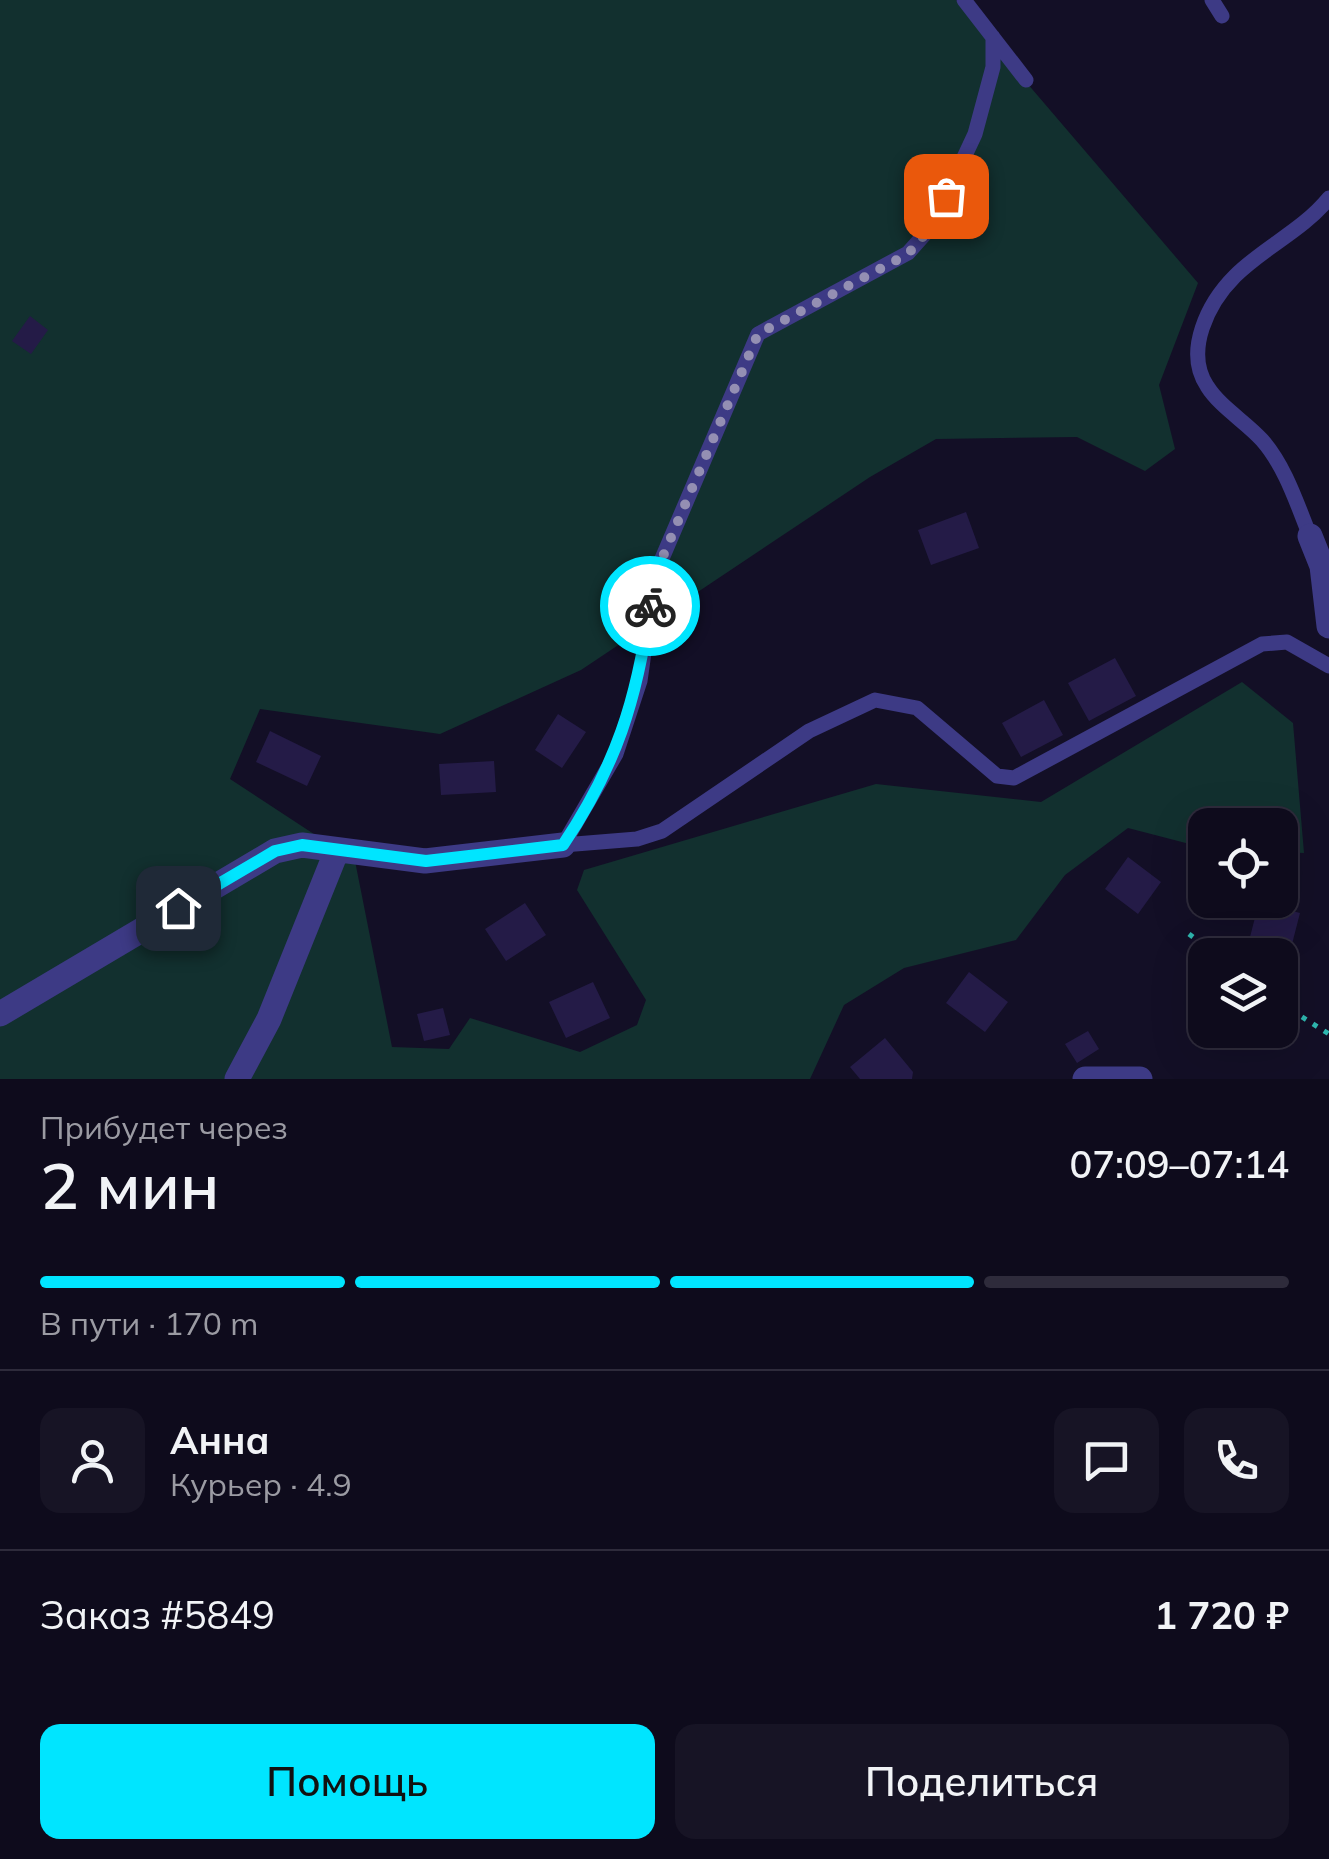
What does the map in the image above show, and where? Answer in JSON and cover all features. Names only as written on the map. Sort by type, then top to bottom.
[{"type":"street","points":[[1310,536],[1322,566],[1329,626]]},
{"type":"street","points":[[0,1014],[275,851],[302,845],[426,861],[563,845]]},
{"type":"street","points":[[236,1079],[269,1019],[337,850]]},
{"type":"street","points":[[1084,1079],[1140,1079]]},
{"type":"lane","points":[[964,0],[1026,80]]},
{"type":"lane","points":[[1212,0],[1222,16]]},
{"type":"lane","points":[[563,845],[616,754],[640,682],[655,575],[758,334],[908,254],[932,226],[975,134],[993,68],[992,37]]},
{"type":"lane","points":[[1310,536],[1290,487],[1264,442],[1207,387],[1198,363],[1200,330],[1211,306],[1235,275],[1310,220],[1329,198]]},
{"type":"lane","points":[[563,845],[636,839],[662,832],[809,732],[876,700],[917,708],[997,776],[1014,778],[1037,770],[1262,644],[1287,642],[1329,666]]},
{"type":"path","points":[[1188,934],[1193,938]]},
{"type":"path","points":[[1298,1014],[1329,1034]]},
{"type":"green space","points":[[0,0],[956,0],[1198,283],[1159,385],[1175,449],[1145,471],[1077,437],[936,439],[870,477],[581,670],[440,734],[260,709],[230,779],[355,861],[392,1047],[449,1049],[470,1018],[580,1052],[637,1025],[646,1000],[577,890],[584,870],[876,784],[1041,802],[1242,682],[1293,723],[1304,853],[1298,853],[1298,808],[1188,808],[1188,844],[1128,828],[1065,875],[1016,940],[904,968],[844,1005],[810,1079],[0,1079]]},
{"type":"building","points":[[30,316],[48,330],[31,354],[12,341]]},
{"type":"building","points":[[966,512],[979,548],[931,565],[918,530]]},
{"type":"building","points":[[1115,658],[1136,696],[1089,721],[1068,683]]},
{"type":"building","points":[[1044,700],[1063,735],[1021,757],[1002,723]]},
{"type":"building","points":[[558,714],[586,732],[562,768],[535,750]]},
{"type":"building","points":[[270,731],[321,756],[307,786],[256,762]]},
{"type":"building","points":[[494,761],[496,792],[441,795],[439,764]]},
{"type":"building","points":[[1128,857],[1161,882],[1138,914],[1105,889]]},
{"type":"building","points":[[525,903],[546,935],[506,961],[485,929]]},
{"type":"building","points":[[1300,913],[1294,938],[1250,937],[1255,918],[1298,918]]},
{"type":"building","points":[[969,972],[1008,1002],[985,1032],[946,1003]]},
{"type":"building","points":[[593,982],[610,1018],[566,1038],[549,1002]]},
{"type":"building","points":[[443,1008],[450,1035],[424,1041],[417,1014]]},
{"type":"building","points":[[1088,1031],[1099,1049],[1077,1063],[1065,1044]]},
{"type":"building","points":[[885,1038],[913,1072],[912,1079],[860,1079],[850,1067]]},
{"type":"way so far","points":[[650,606],[655,575],[758,334],[800,308],[908,254],[932,226],[946,196]]},
{"type":"route","points":[[178,908],[275,851],[302,845],[426,861],[563,845],[616,754],[640,682],[650,606]]}]
